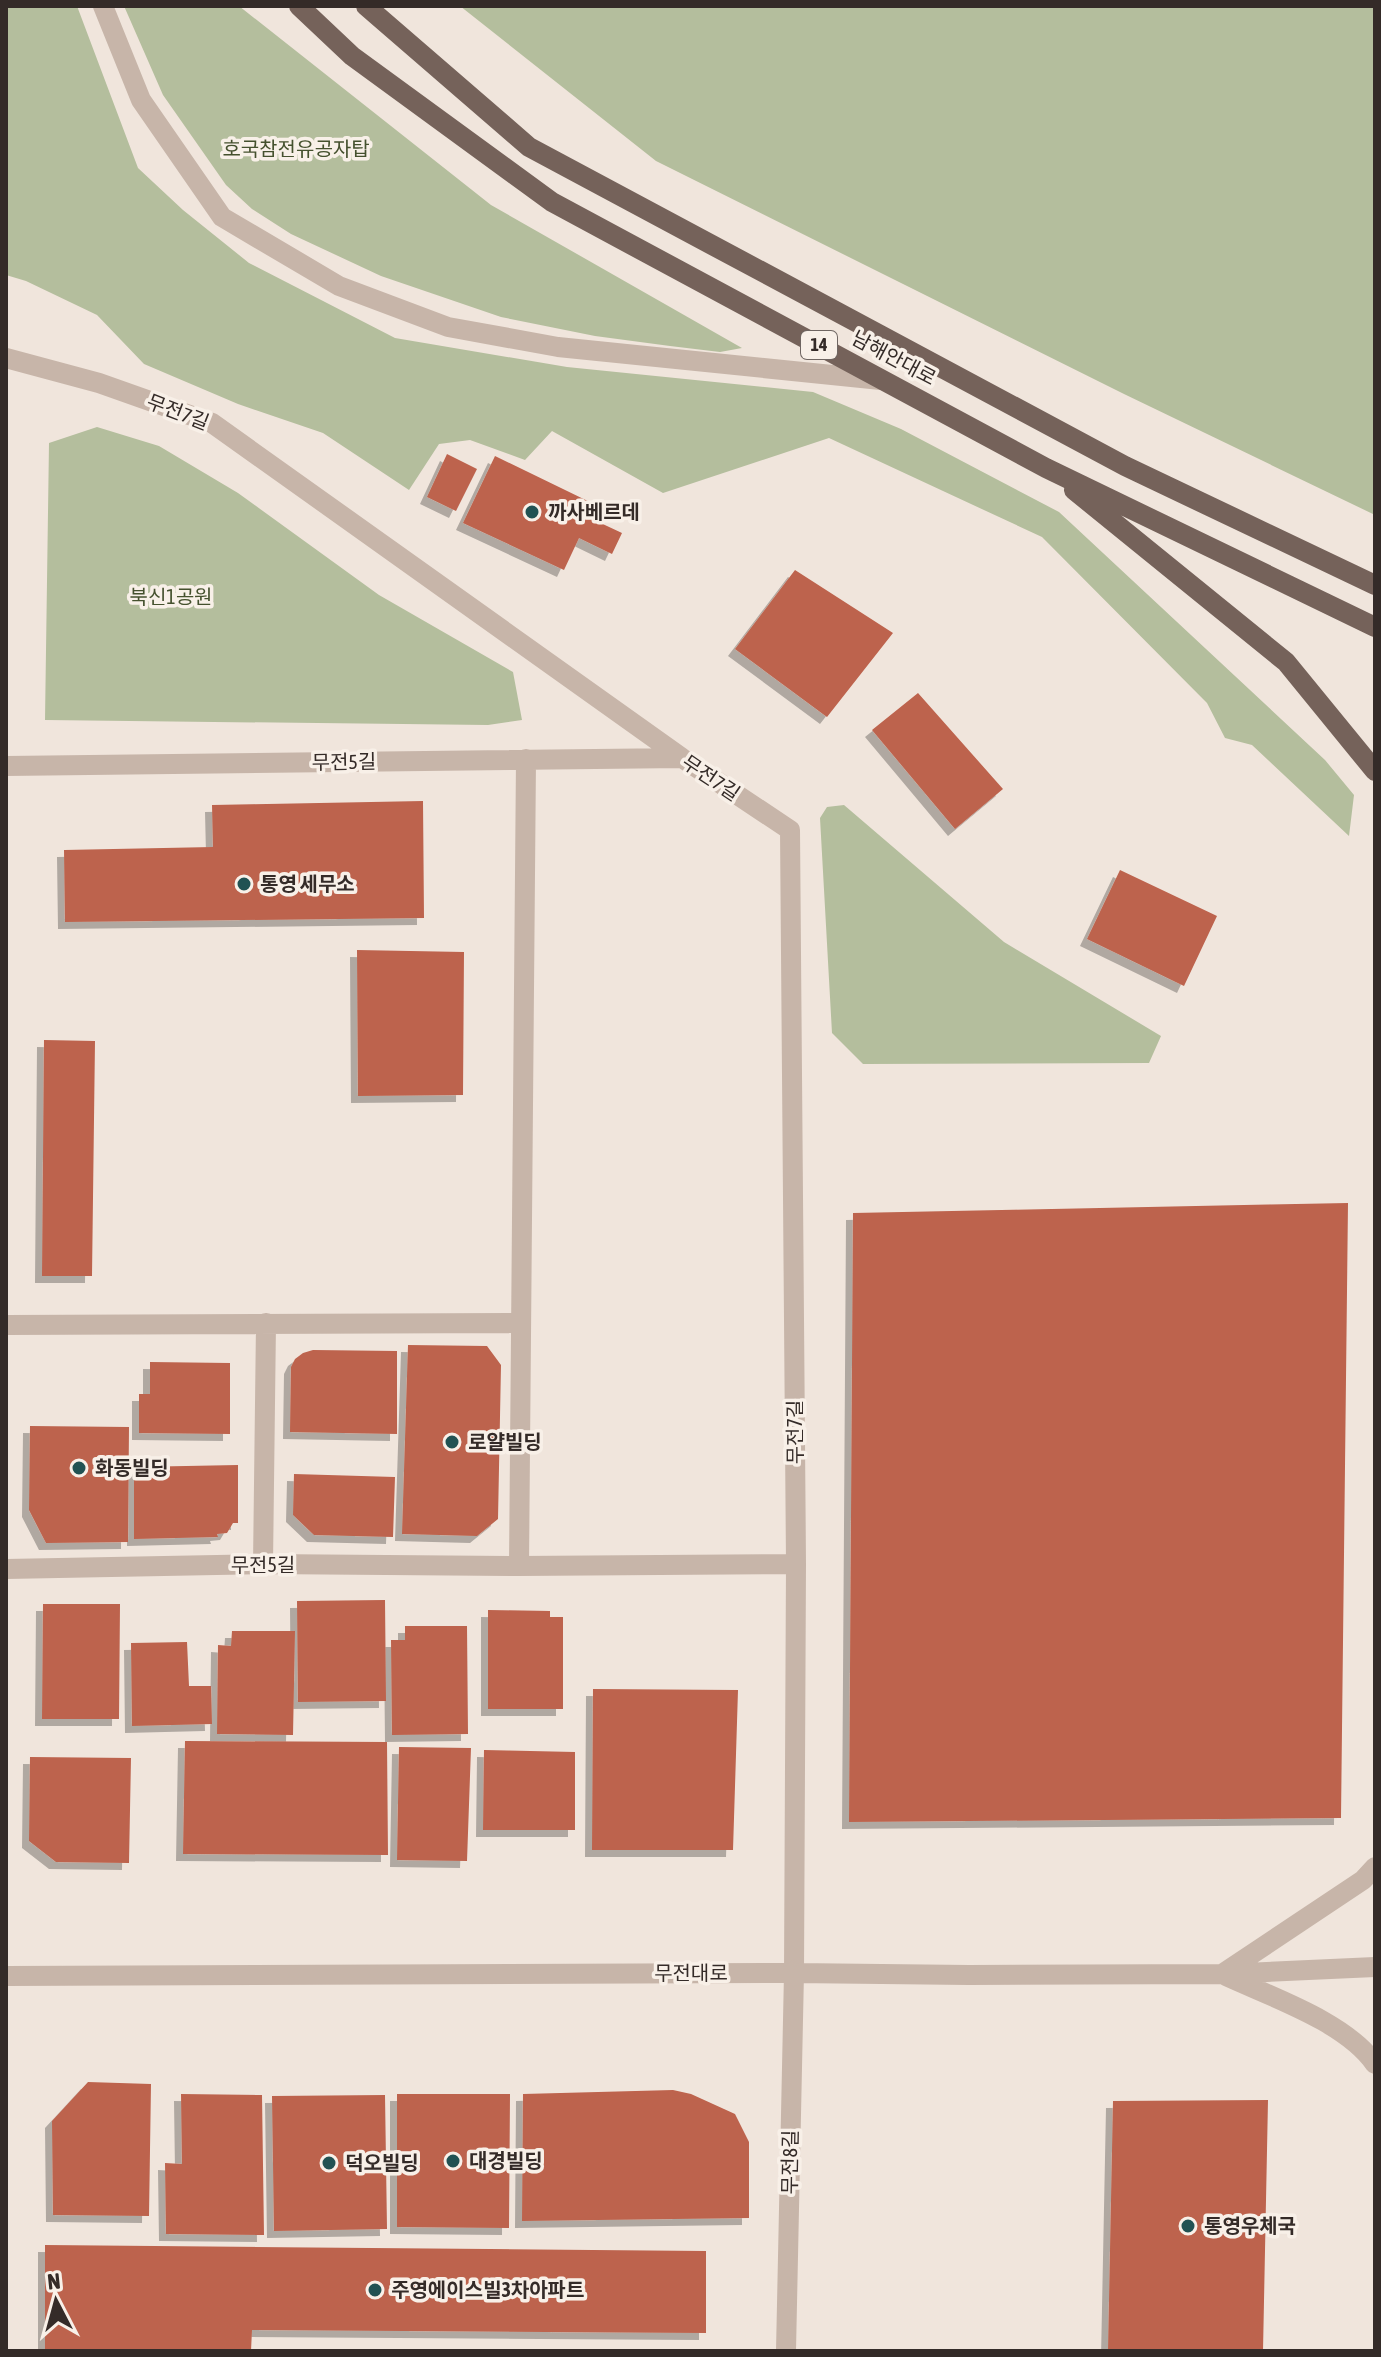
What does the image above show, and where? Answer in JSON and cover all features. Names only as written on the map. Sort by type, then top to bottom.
[{"type":"main road","name":"남해안대로","points":[[299,6],[352,56],[552,202],[1046,468],[1375,627]]},
{"type":"main road","name":"남해안대로","points":[[366,6],[529,147],[1125,466],[1375,585]]},
{"type":"main road","points":[[1046,468],[1286,662],[1375,771]]},
{"type":"street","points":[[103,6],[141,100],[222,217],[339,286],[448,327],[558,347],[885,380]]},
{"type":"street","name":"무전7길","points":[[6,358],[99,383],[212,423],[682,758],[790,830],[796,1564],[794,1973]]},
{"type":"street","name":"무전5길","points":[[6,766],[682,758]]},
{"type":"street","points":[[526,759],[519,1566],[796,1564]]},
{"type":"street","points":[[263,1564],[266,1323]]},
{"type":"street","points":[[6,1325],[521,1323]]},
{"type":"street","name":"무전5길","points":[[6,1569],[263,1564],[519,1566]]},
{"type":"street","points":[[1222,1974],[1363,1880],[1375,1867]]},
{"type":"street","name":"무전대로","points":[[6,1976],[1222,1974],[1375,1967]]},
{"type":"street","name":"무전8길","points":[[786,2351],[794,1973]]},
{"type":"street","points":[[1222,1974],[1321,2021],[1365,2049],[1375,2064]]},
{"type":"green space","points":[[6,6],[77,6],[138,168],[183,210],[249,263],[395,338],[567,367],[813,392],[901,429],[1059,512],[1325,760],[1354,795],[1349,836],[1252,745],[1225,738],[1207,703],[1042,537],[829,438],[663,493],[552,431],[525,460],[470,440],[439,444],[409,490],[323,433],[238,404],[144,364],[97,315],[26,281],[6,275]]},
{"type":"green space","name":"호국참전유공자탑","points":[[124,6],[239,6],[491,205],[742,348],[720,352],[670,346],[595,336],[501,317],[381,276],[291,234],[252,209],[226,185],[163,95]]},
{"type":"green space","points":[[460,6],[1375,6],[1375,515],[656,161]]},
{"type":"green space","name":"북신1공원","points":[[97,427],[159,446],[238,493],[379,595],[513,672],[522,720],[488,725],[45,720],[49,443]]},
{"type":"green space","points":[[844,805],[1004,942],[1161,1036],[1149,1063],[863,1064],[832,1033],[820,818],[827,807]]},
{"type":"building","points":[[447,454],[477,469],[456,511],[427,497]]},
{"type":"building","name":"까사베르데","points":[[495,456],[598,506],[592,519],[622,533],[612,554],[579,538],[564,570],[463,523]]},
{"type":"building","points":[[795,570],[893,633],[827,717],[735,649]]},
{"type":"building","points":[[918,693],[1003,789],[955,829],[872,730]]},
{"type":"building","name":"통영 세무소","points":[[423,801],[424,918],[65,922],[64,850],[213,847],[212,805]]},
{"type":"building","points":[[1120,870],[1217,916],[1184,986],[1087,939]]},
{"type":"building","points":[[357,950],[464,952],[463,1095],[358,1096]]},
{"type":"building","points":[[44,1040],[95,1041],[92,1276],[42,1276]]},
{"type":"building","points":[[1348,1203],[1341,1818],[849,1822],[853,1213]]},
{"type":"building","name":"로얄빌딩","points":[[408,1345],[487,1346],[501,1365],[498,1519],[477,1536],[402,1534]]},
{"type":"building","points":[[313,1350],[397,1351],[397,1434],[290,1432],[291,1367],[295,1359]]},
{"type":"building","points":[[150,1362],[230,1363],[230,1434],[139,1433],[139,1394],[150,1394]]},
{"type":"building","name":"화동빌딩","points":[[30,1426],[129,1427],[128,1542],[46,1543],[29,1510]]},
{"type":"building","points":[[238,1465],[238,1523],[233,1523],[227,1533],[217,1534],[218,1537],[134,1539],[134,1467]]},
{"type":"building","points":[[294,1474],[395,1477],[393,1537],[314,1535],[293,1515]]},
{"type":"building","points":[[385,1600],[386,1701],[298,1702],[297,1601]]},
{"type":"building","points":[[43,1604],[120,1604],[119,1719],[42,1719]]},
{"type":"building","points":[[488,1610],[550,1611],[550,1617],[563,1617],[563,1709],[488,1709]]},
{"type":"building","points":[[405,1626],[467,1626],[468,1734],[392,1735],[391,1640],[405,1640]]},
{"type":"building","points":[[232,1631],[295,1631],[293,1735],[217,1734],[218,1645],[231,1646]]},
{"type":"building","points":[[187,1642],[189,1686],[211,1686],[212,1724],[132,1726],[131,1643]]},
{"type":"building","points":[[593,1689],[738,1690],[733,1850],[592,1850]]},
{"type":"building","points":[[185,1741],[387,1742],[388,1855],[183,1854]]},
{"type":"building","points":[[399,1747],[471,1748],[467,1861],[397,1860]]},
{"type":"building","points":[[484,1750],[575,1752],[575,1830],[483,1830]]},
{"type":"building","points":[[30,1757],[131,1758],[129,1863],[56,1862],[29,1841]]},
{"type":"building","points":[[88,2082],[151,2084],[149,2216],[53,2215],[52,2121]]},
{"type":"building","points":[[673,2090],[691,2094],[735,2114],[749,2142],[749,2218],[522,2221],[523,2094]]},
{"type":"building","points":[[181,2094],[262,2095],[264,2235],[166,2234],[165,2163],[182,2164]]},
{"type":"building","name":"대경빌딩","points":[[397,2094],[510,2094],[509,2228],[397,2227]]},
{"type":"building","name":"덕오빌딩","points":[[385,2095],[387,2229],[274,2231],[272,2096]]},
{"type":"building","name":"통영우체국","points":[[1268,2100],[1263,2351],[1108,2351],[1113,2101]]},
{"type":"building","name":"주영에이스빌3차아파트","points":[[45,2245],[706,2251],[706,2333],[252,2330],[251,2351],[45,2351]]},
{"type":"place","name":"까사베르데","points":[[532,512]]},
{"type":"place","name":"통영 세무소","points":[[244,884]]},
{"type":"place","name":"로얄빌딩","points":[[452,1442]]},
{"type":"place","name":"화동빌딩","points":[[79,1468]]},
{"type":"place","name":"대경빌딩","points":[[453,2161]]},
{"type":"place","name":"덕오빌딩","points":[[329,2163]]},
{"type":"place","name":"통영우체국","points":[[1188,2226]]},
{"type":"place","name":"주영에이스빌3차아파트","points":[[375,2290]]}]
